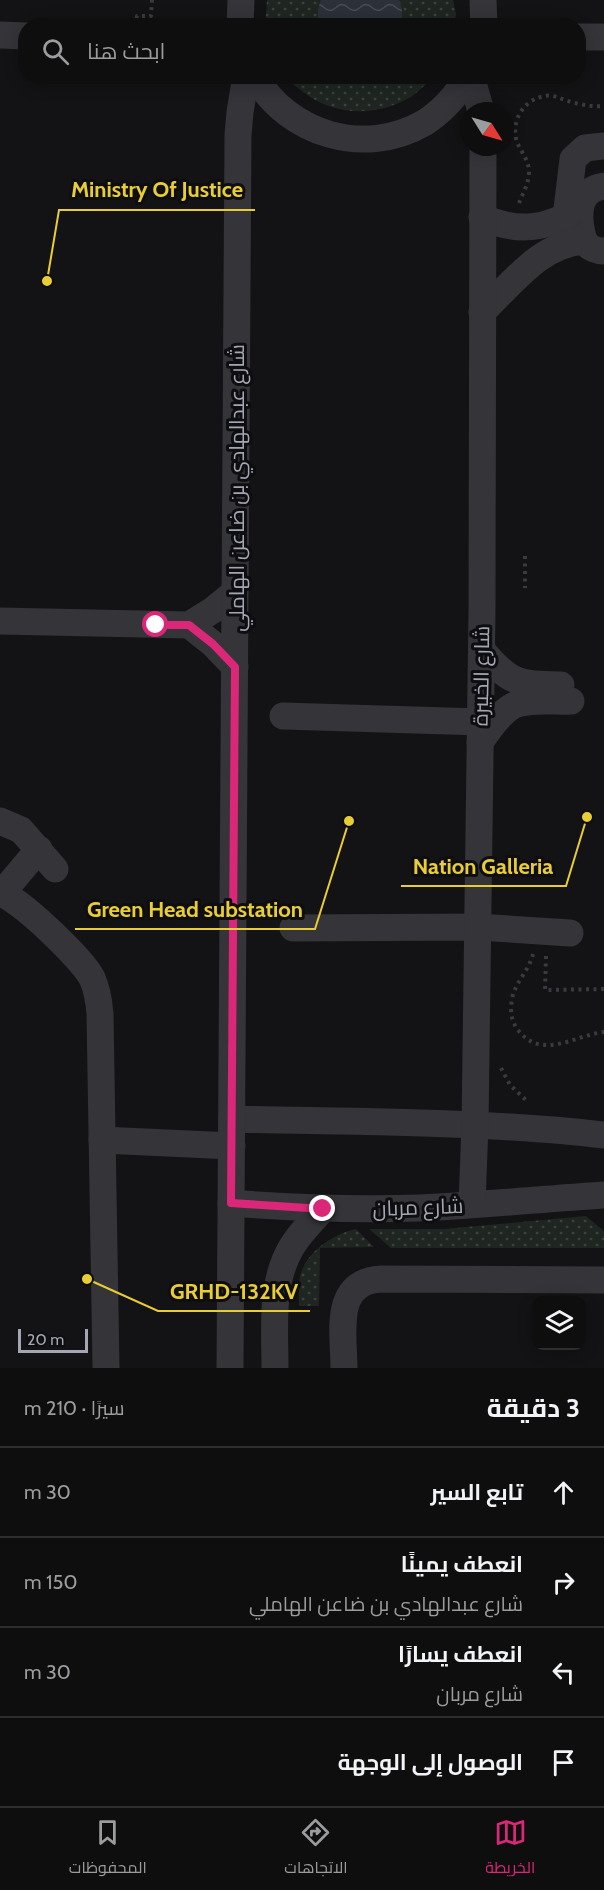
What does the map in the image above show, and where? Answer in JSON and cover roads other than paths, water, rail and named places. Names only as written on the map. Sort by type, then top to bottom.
[{"type":"street","points":[[240,18],[241,0]]},
{"type":"street","points":[[483,0],[484,18]]},
{"type":"street","points":[[0,35],[18,36]]},
{"type":"street","points":[[586,37],[604,37]]},
{"type":"street","name":"شارع عبدالهادي بن ضاعن الهاملي","points":[[230,1368],[238,135],[245,84]]},
{"type":"street","points":[[261,84],[275,104],[292,118],[313,130],[334,137],[357,140],[380,138],[424,123],[442,109],[464,84]]},
{"type":"street","points":[[473,84],[478,102]]},
{"type":"street","points":[[594,246],[573,213],[573,159],[585,148],[604,146]]},
{"type":"street","name":"شارع الخبيرة","points":[[472,1204],[482,650],[483,156]]},
{"type":"street","points":[[482,217],[509,226],[539,227],[573,213],[585,194],[604,186]]},
{"type":"street","points":[[482,312],[542,255],[563,245],[594,246]]},
{"type":"street","points":[[0,621],[189,625],[213,610],[235,592]]},
{"type":"street","points":[[189,625],[213,644],[235,667]]},
{"type":"street","points":[[283,716],[480,732],[511,707],[521,702],[571,693],[510,679],[482,650]]},
{"type":"street","points":[[0,821],[21,830],[47,859],[1,893],[18,903],[79,960],[95,985],[100,1014],[106,1368]]},
{"type":"street","points":[[293,928],[478,927],[570,933]]},
{"type":"street","points":[[232,1119],[475,1125],[541,1128],[604,1135]]},
{"type":"street","points":[[102,1140],[232,1146]]},
{"type":"street","name":"شارع مربان","points":[[231,1203],[323,1209],[402,1208],[604,1195]]},
{"type":"street","points":[[275,1368],[278,1280],[290,1249],[323,1209]]},
{"type":"street","points":[[344,1368],[344,1308],[351,1293],[364,1282],[381,1279],[604,1280]]},
{"type":"water","points":[[321,0],[399,0],[402,18],[318,18]]},
{"type":"place","name":"Ministry Of Justice","points":[[47,281]]},
{"type":"place","name":"Nation Galleria","points":[[587,817]]},
{"type":"place","name":"Green Head substation","points":[[349,821]]},
{"type":"place","name":"GRHD-132KV","points":[[87,1279]]}]
